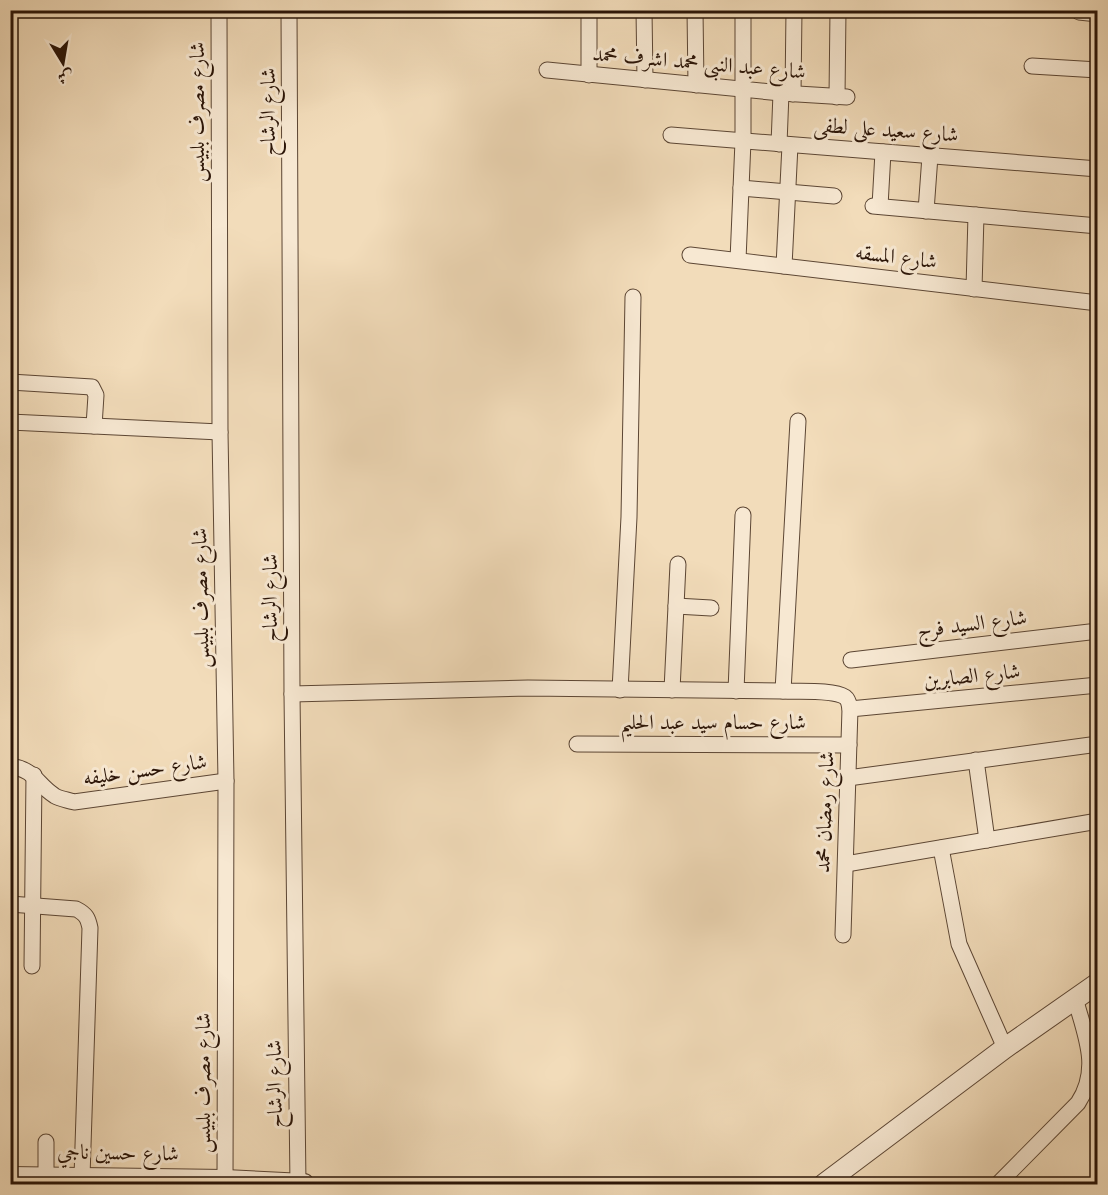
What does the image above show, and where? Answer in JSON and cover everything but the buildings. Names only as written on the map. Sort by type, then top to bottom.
[{"type":"street","name":"شارع مصرف بلبيس","points":[[219,10],[220,432],[231,1182]]},
{"type":"street","name":"شارع الرشاح","points":[[289,10],[293,1184]]},
{"type":"street","points":[[589,10],[589,75]]},
{"type":"street","points":[[644,10],[645,80]]},
{"type":"street","points":[[695,10],[696,85]]},
{"type":"street","points":[[738,260],[743,141],[744,10]]},
{"type":"street","points":[[784,266],[788,192],[785,144],[794,10]]},
{"type":"street","name":"شارع عبد النبى محمد اشرف محمد","points":[[547,70],[743,90],[842,97],[838,10]]},
{"type":"street","points":[[1079,12],[1098,14]]},
{"type":"street","points":[[1032,66],[1098,70]]},
{"type":"street","name":"شارع سعيد على لطفى","points":[[671,135],[1098,169]]},
{"type":"street","points":[[883,152],[876,206],[1098,226]]},
{"type":"street","points":[[926,211],[930,156]]},
{"type":"street","points":[[741,188],[834,195]]},
{"type":"street","points":[[974,289],[976,215]]},
{"type":"street","name":"شارع المسقه","points":[[690,255],[1098,303]]},
{"type":"street","points":[[620,690],[629,517],[633,297]]},
{"type":"street","points":[[10,382],[92,387],[96,395],[94,426]]},
{"type":"street","points":[[783,691],[798,421]]},
{"type":"street","points":[[10,422],[220,432]]},
{"type":"street","points":[[736,691],[742,515]]},
{"type":"street","points":[[672,690],[678,564]]},
{"type":"street","points":[[676,606],[711,608]]},
{"type":"street","name":"شارع السيد فرج","points":[[851,660],[1098,631]]},
{"type":"street","name":"شارع الصابرين","points":[[850,710],[1098,686]]},
{"type":"street","points":[[292,694],[436,689],[783,691],[840,695],[849,702],[850,710]]},
{"type":"street","name":"شارع رمضان محمد","points":[[843,935],[850,710]]},
{"type":"street","name":"شارع حسام سيد عبد الحليم","points":[[577,744],[849,744]]},
{"type":"street","points":[[848,778],[1098,744]]},
{"type":"street","points":[[976,760],[987,840]]},
{"type":"street","name":"شارع حسن خليفه","points":[[10,766],[21,768],[34,775],[43,787],[57,798],[74,802],[226,782]]},
{"type":"street","points":[[32,966],[34,775]]},
{"type":"street","points":[[846,864],[1098,821]]},
{"type":"street","points":[[941,848],[959,944],[1005,1048]]},
{"type":"street","points":[[10,904],[76,909],[88,918],[90,928],[82,1177]]},
{"type":"street","points":[[824,1185],[1005,1048],[1098,983]]},
{"type":"street","points":[[998,1185],[1074,1108],[1085,1093],[1089,1082],[1090,1057],[1075,998]]},
{"type":"street","points":[[46,1142],[46,1177]]},
{"type":"street","name":"شارع حسين ناجي","points":[[10,1177],[82,1177],[304,1185]]}]
